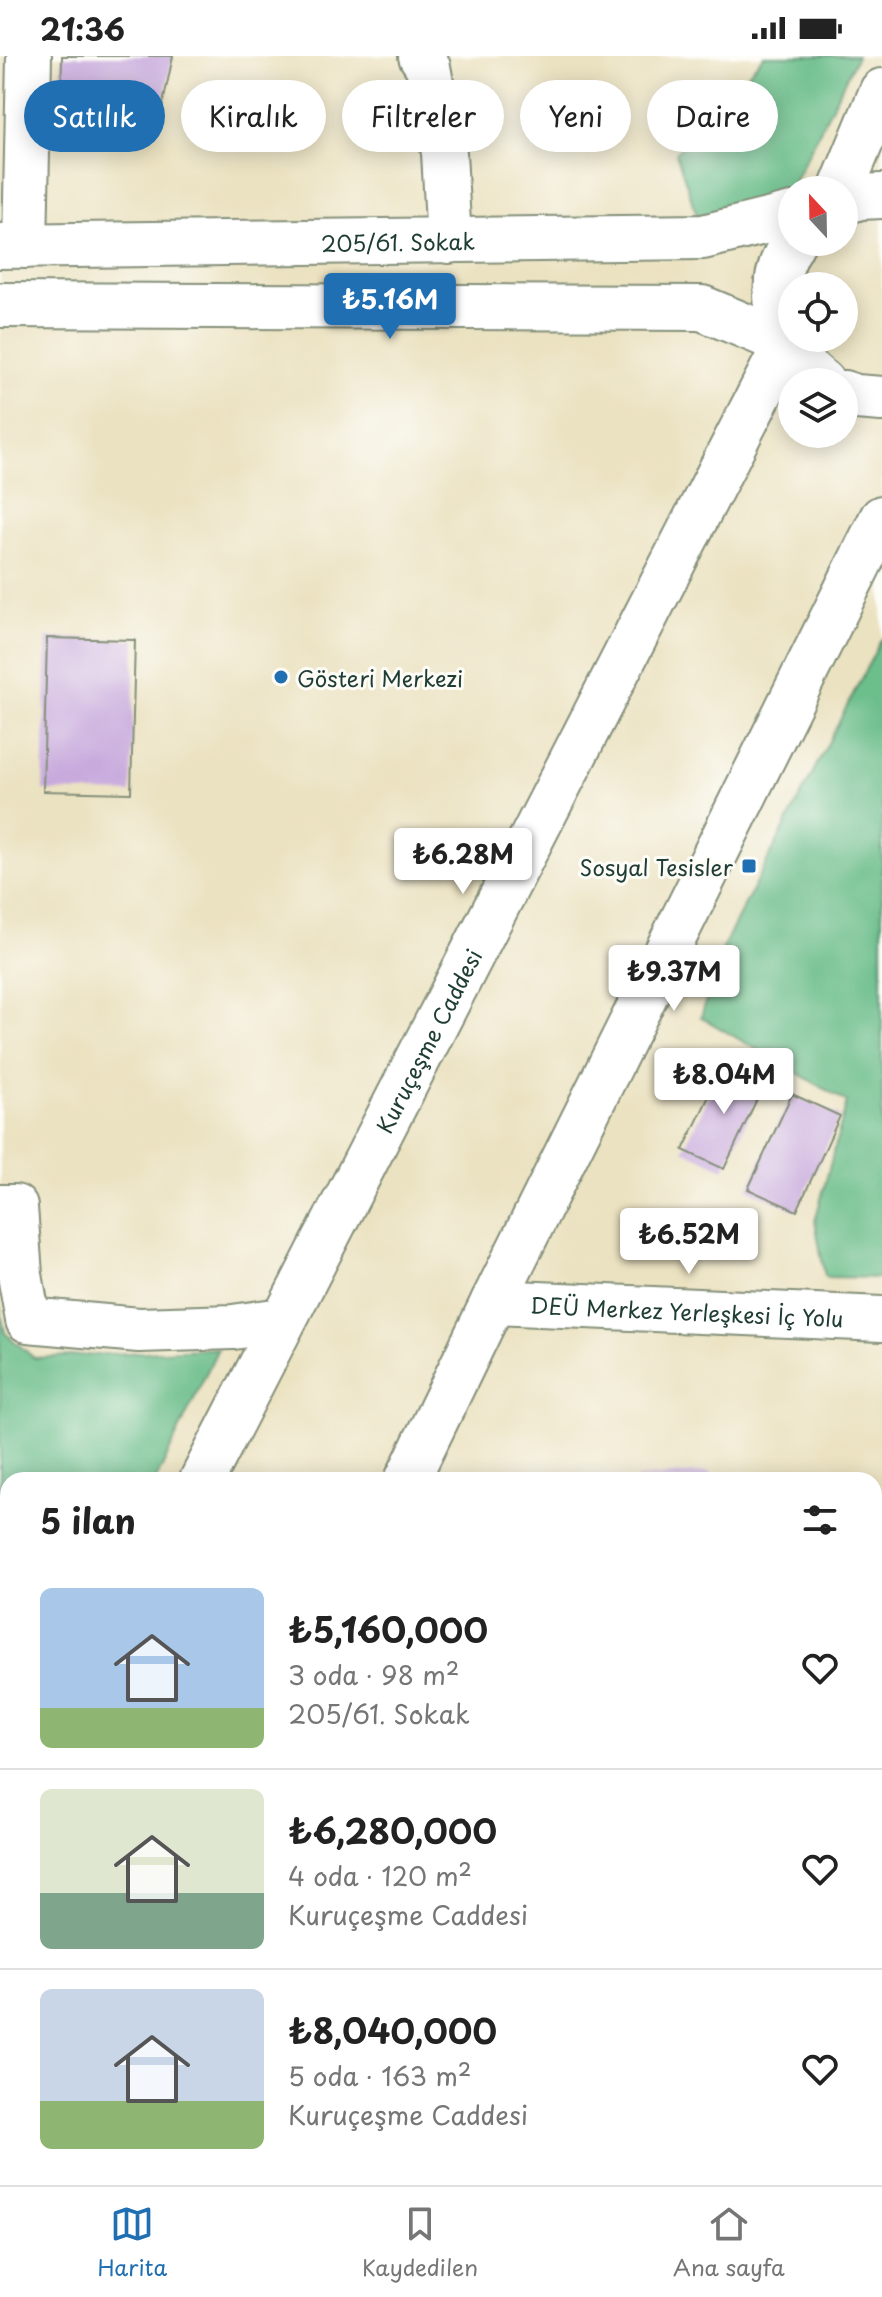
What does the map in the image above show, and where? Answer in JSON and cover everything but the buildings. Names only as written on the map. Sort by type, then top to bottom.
[{"type":"street","points":[[13,246],[29,56]]},
{"type":"street","points":[[421,56],[428,67],[444,153],[449,241]]},
{"type":"street","points":[[847,176],[882,91]]},
{"type":"street","points":[[858,198],[882,196]]},
{"type":"street","name":"205/61. Sokak","points":[[13,246],[703,237],[778,218]]},
{"type":"street","points":[[778,277],[778,315]]},
{"type":"street","points":[[0,305],[702,308],[778,340]]},
{"type":"street","name":"Kuruçeşme Caddesi","points":[[206,1472],[781,352]]},
{"type":"street","points":[[858,397],[882,399]]},
{"type":"street","points":[[411,1472],[882,518]]},
{"type":"street","points":[[0,1207],[15,1207],[20,1275],[28,1320],[139,1330],[233,1327],[282,1320]]},
{"type":"street","name":"DEÜ Merkez Yerleşkesi İç Yolu","points":[[493,1302],[882,1319]]},
{"type":"green space","points":[[764,56],[857,56],[797,176],[778,176],[778,203],[702,230],[677,152],[778,152],[778,80],[742,80]]},
{"type":"green space","points":[[882,638],[882,1278],[825,1277],[815,1221],[847,1102],[701,1017],[725,943]]},
{"type":"green space","points":[[0,1306],[5,1333],[34,1358],[218,1348],[160,1472],[0,1472]]},
{"type":"place","name":"Gösteri Merkezi","points":[[281,677]]},
{"type":"place","name":"Sosyal Tesisler","points":[[749,866]]}]
